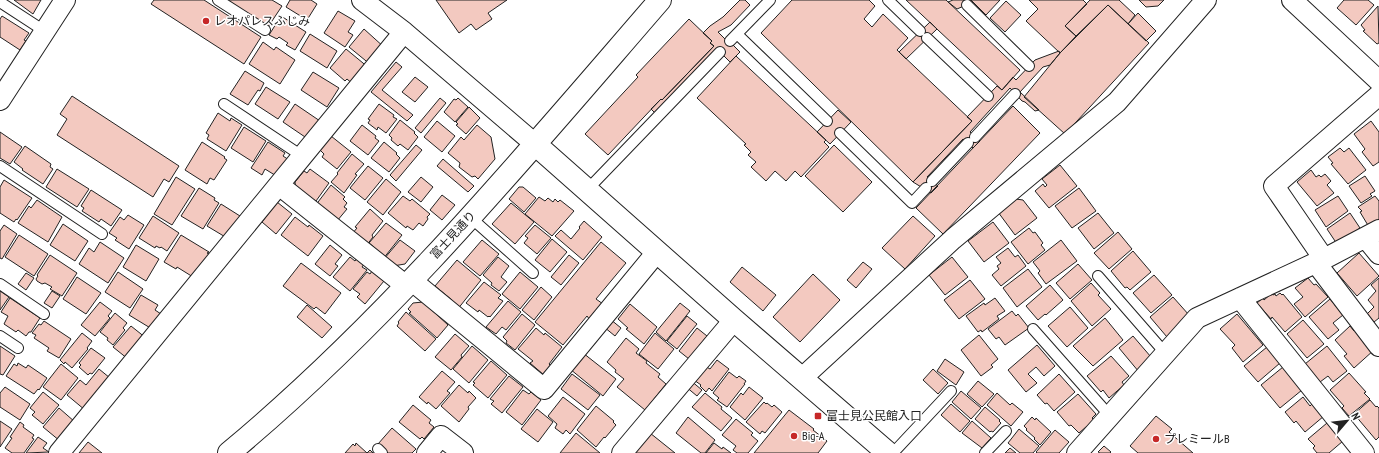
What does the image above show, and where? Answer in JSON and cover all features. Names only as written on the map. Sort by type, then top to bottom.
[{"type":"street","points":[[3,89],[46,32],[65,0]]},
{"type":"street","points":[[362,0],[404,32],[535,144],[734,320],[888,453]]},
{"type":"street","name":"富士見通り","points":[[230,453],[312,380],[360,334],[470,217],[660,0]]},
{"type":"street","points":[[802,378],[953,239],[1117,102],[1206,0]]},
{"type":"street","points":[[1292,0],[1379,81]]},
{"type":"street","points":[[59,453],[404,32]]},
{"type":"street","points":[[1379,95],[1274,186],[1320,261],[1379,346]]},
{"type":"street","points":[[279,185],[544,389],[657,252]]},
{"type":"street","points":[[1077,453],[1197,318],[1320,261],[1372,234],[1379,254]]},
{"type":"street","points":[[1240,298],[1364,453]]},
{"type":"street","points":[[622,453],[734,320]]},
{"type":"street","points":[[428,453],[442,436],[463,453]]},
{"type":"street","points":[[1376,453],[1379,450]]},
{"type":"lane","points":[[218,0],[265,30]]},
{"type":"lane","points":[[770,0],[733,38],[827,121]]},
{"type":"lane","points":[[888,0],[988,96]]},
{"type":"lane","points":[[0,2],[46,32]]},
{"type":"lane","points":[[967,5],[1030,66]]},
{"type":"lane","points":[[587,190],[720,52]]},
{"type":"lane","points":[[840,134],[912,203],[972,140],[999,106],[1015,94]]},
{"type":"lane","points":[[224,104],[302,156]]},
{"type":"lane","points":[[0,166],[102,234]]},
{"type":"lane","points":[[470,217],[533,273]]},
{"type":"lane","points":[[1098,276],[1166,354]]},
{"type":"lane","points":[[0,284],[44,314]]},
{"type":"lane","points":[[1033,329],[1110,416]]},
{"type":"lane","points":[[0,336],[18,348]]},
{"type":"lane","points":[[892,453],[951,391]]},
{"type":"lane","points":[[985,453],[1006,431]]},
{"type":"building","points":[[14,0],[41,0],[33,14]]},
{"type":"building","name":"レオパレスふじみ","points":[[154,0],[204,0],[261,37],[244,64],[151,4]]},
{"type":"building","points":[[227,0],[272,0],[282,6],[268,27]]},
{"type":"building","points":[[290,0],[311,0],[317,4],[307,20],[286,7]]},
{"type":"building","points":[[436,0],[507,0],[488,13],[492,19],[476,30],[471,24],[459,33]]},
{"type":"building","points":[[740,0],[745,0],[750,5],[731,25],[718,32],[740,52],[730,62],[720,52],[656,114],[651,109],[661,99],[662,100],[714,46],[710,43],[712,41],[703,33],[723,17]]},
{"type":"building","points":[[792,0],[869,0],[875,6],[864,19],[872,27],[883,14],[908,38],[897,50],[972,121],[913,182],[761,33]]},
{"type":"building","points":[[906,0],[946,0],[1020,70],[1002,90]]},
{"type":"building","points":[[953,0],[971,0],[973,2],[957,9],[948,2]]},
{"type":"building","points":[[971,0],[1000,0],[986,15]]},
{"type":"building","points":[[1029,0],[1083,0],[1087,4],[1065,26],[1076,36],[1060,53],[1026,21],[1038,9]]},
{"type":"building","points":[[1090,0],[1119,0],[1135,15],[1128,24],[1108,5],[1076,36],[1065,26]]},
{"type":"building","points":[[1139,0],[1164,0],[1158,6],[1146,7]]},
{"type":"building","points":[[1344,0],[1368,0],[1374,5],[1356,25],[1337,8]]},
{"type":"building","points":[[1006,1],[1021,15],[1005,32],[990,18]]},
{"type":"building","points":[[1108,5],[1149,43],[1065,134],[1024,97],[1060,53]]},
{"type":"building","points":[[1378,6],[1379,43],[1377,44],[1363,31],[1365,30],[1361,25]]},
{"type":"building","points":[[338,11],[355,21],[348,32],[353,35],[345,47],[324,33]]},
{"type":"building","points":[[1138,13],[1156,31],[1146,41],[1128,24]]},
{"type":"building","points":[[2,16],[29,33],[20,50],[0,37],[0,19]]},
{"type":"building","points":[[281,16],[306,32],[295,50],[286,45],[288,43],[279,37],[277,39],[269,35]]},
{"type":"building","points":[[689,19],[712,41],[710,43],[714,46],[608,155],[585,134],[638,77],[636,75]]},
{"type":"building","points":[[930,22],[937,29],[906,59],[899,52]]},
{"type":"building","points":[[364,29],[385,48],[371,65],[349,47]]},
{"type":"building","points":[[310,34],[337,51],[327,68],[300,51]]},
{"type":"building","points":[[263,42],[274,50],[276,47],[295,60],[280,84],[249,64]]},
{"type":"building","points":[[346,49],[369,68],[354,85],[347,79],[345,81],[330,68]]},
{"type":"building","points":[[1059,51],[1060,53],[1050,65],[1043,67],[1020,92],[1039,110],[1035,111],[1022,101],[1010,88],[970,132],[980,141],[973,148],[963,139],[927,177],[938,186],[931,193],[913,182],[972,121],[967,117],[997,86],[1002,90],[1013,77],[1016,80],[1035,60]]},
{"type":"building","points":[[736,56],[826,140],[824,142],[829,147],[801,177],[795,171],[786,181],[775,171],[766,181],[751,167],[756,162],[748,155],[751,152],[744,145],[746,144],[697,98]]},
{"type":"building","points":[[396,62],[402,67],[382,90],[413,115],[407,121],[371,92]]},
{"type":"building","points":[[245,71],[264,83],[260,91],[258,90],[248,105],[230,94]]},
{"type":"building","points":[[313,72],[339,88],[327,107],[301,90]]},
{"type":"building","points":[[415,77],[428,87],[415,102],[402,92]]},
{"type":"building","points":[[266,87],[290,102],[278,119],[255,104]]},
{"type":"building","points":[[72,96],[179,166],[169,182],[164,179],[153,197],[57,135],[67,119],[60,114]]},
{"type":"building","points":[[440,98],[446,103],[421,133],[415,128]]},
{"type":"building","points":[[458,98],[468,107],[455,122],[444,112],[454,99],[456,100]]},
{"type":"building","points":[[295,104],[320,121],[308,139],[283,122]]},
{"type":"building","points":[[379,104],[397,119],[386,133],[378,127],[377,130],[368,123],[370,120],[368,119]]},
{"type":"building","points":[[1013,106],[1040,133],[943,234],[916,208]]},
{"type":"building","points":[[469,107],[480,118],[466,134],[456,125],[458,124],[456,122]]},
{"type":"building","points":[[838,110],[851,122],[830,144],[817,132]]},
{"type":"building","points":[[218,113],[230,121],[231,118],[242,125],[226,151],[207,139],[209,135],[206,133]]},
{"type":"building","points":[[400,120],[415,132],[414,133],[418,137],[408,150],[400,144],[398,146],[391,140],[392,138],[389,135]]},
{"type":"building","points":[[437,121],[455,136],[442,152],[424,137]]},
{"type":"building","points":[[1371,121],[1379,132],[1379,162],[1373,166],[1362,152],[1365,149],[1354,134]]},
{"type":"building","points":[[362,125],[376,136],[375,138],[379,141],[368,155],[350,141]]},
{"type":"building","points":[[477,125],[491,137],[495,159],[478,179],[475,176],[472,177],[459,167],[460,163],[448,153],[461,137],[464,140]]},
{"type":"building","points":[[244,127],[266,141],[253,162],[231,148]]},
{"type":"building","points":[[0,132],[22,147],[10,164],[0,158]]},
{"type":"building","points":[[331,136],[351,152],[337,169],[322,157],[324,154],[320,150]]},
{"type":"building","points":[[202,142],[225,157],[224,158],[227,160],[214,180],[210,178],[207,184],[185,170]]},
{"type":"building","points":[[268,142],[285,153],[283,156],[289,160],[278,177],[265,169],[262,175],[251,168]]},
{"type":"building","points":[[384,142],[397,153],[396,154],[400,158],[389,172],[371,158]]},
{"type":"building","points":[[416,145],[422,150],[396,181],[390,175]]},
{"type":"building","points":[[834,145],[872,182],[843,212],[805,176]]},
{"type":"building","points":[[25,146],[51,164],[50,167],[53,169],[43,184],[22,170],[23,169],[14,162]]},
{"type":"building","points":[[1340,148],[1344,152],[1349,148],[1366,170],[1348,184],[1331,164],[1333,163],[1328,157]]},
{"type":"building","points":[[352,154],[364,164],[355,174],[357,175],[344,193],[331,182]]},
{"type":"building","points":[[443,159],[474,186],[468,192],[437,166]]},
{"type":"building","points":[[1060,165],[1077,186],[1049,208],[1035,191],[1043,184],[1045,187],[1047,185],[1042,179]]},
{"type":"building","points":[[368,166],[383,178],[365,200],[350,188]]},
{"type":"building","points":[[57,169],[89,189],[77,207],[46,187]]},
{"type":"building","points":[[310,169],[329,183],[316,201],[296,191],[295,182],[304,171],[307,173]]},
{"type":"building","points":[[1311,170],[1316,177],[1319,175],[1321,177],[1325,174],[1331,181],[1327,185],[1334,193],[1317,206],[1297,182]]},
{"type":"building","points":[[1365,176],[1375,191],[1370,194],[1372,196],[1361,203],[1349,186]]},
{"type":"building","points":[[176,177],[195,189],[172,225],[154,214]]},
{"type":"building","points":[[421,177],[433,187],[421,202],[408,192]]},
{"type":"building","points":[[386,179],[401,192],[383,215],[367,202]]},
{"type":"building","points":[[4,180],[32,198],[14,222],[0,213],[0,187]]},
{"type":"building","points":[[331,185],[345,197],[343,199],[347,203],[344,207],[347,209],[337,221],[315,206]]},
{"type":"building","points":[[519,187],[523,187],[536,198],[524,212],[509,199]]},
{"type":"building","points":[[199,188],[215,198],[214,200],[219,203],[203,229],[181,216]]},
{"type":"building","points":[[1079,188],[1096,211],[1072,228],[1055,206]]},
{"type":"building","points":[[91,190],[122,210],[111,226],[101,219],[99,222],[82,211],[84,208],[81,206]]},
{"type":"building","points":[[442,195],[455,205],[442,220],[430,210]]},
{"type":"building","points":[[403,196],[410,201],[412,199],[430,214],[423,226],[419,223],[413,230],[407,226],[406,228],[388,213]]},
{"type":"building","points":[[1338,196],[1348,211],[1326,227],[1315,210]]},
{"type":"building","points":[[1375,196],[1379,201],[1379,220],[1369,227],[1360,212],[1362,211],[1358,207]]},
{"type":"building","points":[[539,197],[545,201],[548,198],[553,202],[555,199],[558,202],[560,200],[574,211],[552,236],[525,214]]},
{"type":"building","points":[[1016,199],[1023,200],[1037,218],[1015,235],[998,212]]},
{"type":"building","points":[[37,200],[62,217],[48,242],[18,223],[29,206],[31,208]]},
{"type":"building","points":[[277,202],[292,214],[276,234],[262,222]]},
{"type":"building","points":[[511,203],[534,222],[515,244],[492,224]]},
{"type":"building","points":[[221,204],[240,216],[227,238],[207,226]]},
{"type":"building","points":[[370,209],[383,221],[372,235],[373,237],[366,246],[352,234],[357,228],[355,227]]},
{"type":"building","points":[[1098,213],[1114,233],[1094,249],[1078,228]]},
{"type":"building","points":[[1350,213],[1360,228],[1337,244],[1327,229]]},
{"type":"building","points":[[128,215],[144,225],[129,249],[115,240],[117,238],[109,233],[120,217],[124,220]]},
{"type":"building","points":[[153,216],[179,233],[167,251],[161,247],[156,246],[155,248],[139,238]]},
{"type":"building","points":[[913,216],[935,236],[905,269],[882,248]]},
{"type":"building","points":[[295,217],[308,227],[309,225],[323,236],[308,256],[281,235]]},
{"type":"building","points":[[584,221],[602,237],[583,260],[555,236],[561,230],[571,239]]},
{"type":"building","points":[[993,222],[1009,243],[984,262],[968,241]]},
{"type":"building","points":[[386,223],[402,235],[383,259],[372,251],[375,248],[369,243]]},
{"type":"building","points":[[63,224],[88,241],[75,261],[50,245]]},
{"type":"building","points":[[4,225],[17,234],[2,259],[0,258],[0,231]]},
{"type":"building","points":[[535,225],[551,238],[537,254],[524,243],[528,238],[525,236]]},
{"type":"building","points":[[1029,228],[1033,233],[1035,232],[1043,243],[1041,245],[1045,250],[1028,264],[1011,242]]},
{"type":"building","points":[[1118,232],[1132,249],[1109,269],[1094,253]]},
{"type":"building","points":[[19,235],[48,254],[34,276],[5,257]]},
{"type":"building","points":[[181,235],[209,252],[207,253],[209,254],[203,265],[201,264],[193,277],[177,267],[176,269],[164,262]]},
{"type":"building","points":[[552,239],[567,252],[550,272],[535,260]]},
{"type":"building","points":[[400,240],[415,251],[405,264],[393,266],[384,259]]},
{"type":"building","points":[[482,240],[499,254],[480,276],[463,262]]},
{"type":"building","points":[[1061,240],[1077,261],[1046,284],[1038,273],[1040,271],[1033,262]]},
{"type":"building","points":[[100,242],[124,258],[108,283],[79,264],[89,248],[94,252]]},
{"type":"building","points":[[601,242],[626,263],[596,299],[603,304],[590,320],[587,316],[563,345],[535,322]]},
{"type":"building","points":[[136,245],[159,259],[146,281],[123,267]]},
{"type":"building","points":[[330,245],[342,255],[335,264],[338,266],[330,276],[315,264]]},
{"type":"building","points":[[1008,248],[1015,257],[1018,255],[1026,266],[1001,286],[992,275],[999,269],[997,266],[1001,263],[996,257]]},
{"type":"building","points":[[1133,251],[1151,272],[1130,290],[1127,287],[1125,288],[1111,271]]},
{"type":"building","points":[[1359,253],[1379,276],[1357,296],[1337,273]]},
{"type":"building","points":[[50,255],[77,273],[62,296],[50,289],[52,287],[45,283],[42,284],[36,279]]},
{"type":"building","points":[[569,255],[579,263],[561,285],[551,277]]},
{"type":"building","points":[[350,257],[355,261],[357,258],[364,264],[362,267],[367,270],[350,291],[333,277]]},
{"type":"building","points":[[498,257],[509,266],[501,277],[507,282],[499,291],[491,285],[492,283],[483,275]]},
{"type":"building","points":[[952,257],[968,277],[945,295],[929,275]]},
{"type":"building","points":[[457,260],[481,280],[457,310],[449,304],[452,300],[435,286]]},
{"type":"building","points":[[863,262],[872,269],[856,288],[847,280]]},
{"type":"building","points":[[301,263],[341,293],[325,314],[316,307],[314,309],[283,286]]},
{"type":"building","points":[[1078,264],[1092,280],[1070,299],[1056,283]]},
{"type":"building","points":[[742,267],[776,295],[763,311],[730,282]]},
{"type":"building","points":[[1028,269],[1042,287],[1017,307],[1003,288]]},
{"type":"building","points":[[372,271],[384,281],[365,304],[357,297],[360,294],[353,289],[367,272],[370,274]]},
{"type":"building","points":[[118,272],[143,289],[130,308],[105,292]]},
{"type":"building","points":[[520,272],[538,287],[520,309],[502,294]]},
{"type":"building","points":[[26,273],[34,278],[26,290],[18,284]]},
{"type":"building","points":[[813,274],[840,300],[800,342],[773,317]]},
{"type":"building","points":[[1154,275],[1172,295],[1151,313],[1133,293]]},
{"type":"building","points":[[77,277],[101,293],[86,314],[63,299]]},
{"type":"building","points":[[1308,278],[1328,297],[1305,317],[1294,304],[1303,297],[1295,288]]},
{"type":"building","points":[[1379,278],[1379,318],[1374,322],[1367,314],[1374,307],[1368,300],[1376,291],[1371,285]]},
{"type":"building","points":[[970,280],[985,299],[959,319],[944,300]]},
{"type":"building","points":[[484,282],[501,295],[498,298],[503,301],[490,317],[479,310],[478,312],[466,303]]},
{"type":"building","points":[[1091,283],[1100,293],[1098,295],[1111,309],[1092,326],[1071,301]]},
{"type":"building","points":[[1050,285],[1063,300],[1038,320],[1026,306]]},
{"type":"building","points":[[541,287],[552,297],[534,320],[522,310]]},
{"type":"building","points":[[0,291],[9,297],[0,310]]},
{"type":"building","points":[[52,291],[60,296],[52,308],[44,303]]},
{"type":"building","points":[[1272,293],[1276,296],[1280,293],[1282,295],[1283,294],[1302,317],[1285,332],[1257,303],[1263,298],[1264,300]]},
{"type":"building","points":[[141,295],[158,305],[155,310],[161,314],[152,329],[129,315]]},
{"type":"building","points":[[1173,297],[1189,315],[1167,337],[1150,317]]},
{"type":"building","points":[[10,298],[40,318],[31,332],[29,332],[26,336],[18,330],[16,332],[4,324],[8,316],[1,312]]},
{"type":"building","points":[[995,298],[1005,311],[997,316],[999,319],[982,332],[981,330],[978,332],[966,316],[984,303],[985,305]]},
{"type":"building","points":[[1330,299],[1343,315],[1333,323],[1339,330],[1328,339],[1309,317]]},
{"type":"building","points":[[508,301],[521,312],[506,330],[502,327],[496,334],[486,327]]},
{"type":"building","points":[[100,302],[112,311],[108,316],[110,318],[95,336],[81,325]]},
{"type":"building","points":[[423,302],[448,325],[437,338],[409,313],[411,312],[408,309],[413,303]]},
{"type":"building","points":[[680,303],[690,311],[666,341],[656,332]]},
{"type":"building","points":[[630,304],[657,327],[644,344],[626,329],[628,328],[618,319]]},
{"type":"building","points":[[307,305],[332,327],[322,338],[297,317]]},
{"type":"building","points":[[1070,307],[1088,328],[1067,347],[1048,326]]},
{"type":"building","points":[[1012,311],[1016,316],[1018,314],[1029,328],[1005,345],[999,337],[996,339],[988,329]]},
{"type":"building","points":[[406,312],[436,339],[425,351],[397,326],[399,323],[398,322]]},
{"type":"building","points":[[115,313],[127,323],[123,328],[125,330],[113,345],[107,340],[108,338],[100,332]]},
{"type":"building","points":[[522,314],[535,325],[515,350],[506,343],[507,341],[503,337]]},
{"type":"building","points":[[1237,314],[1263,345],[1243,362],[1232,348],[1235,345],[1220,329]]},
{"type":"building","points":[[687,316],[697,324],[677,349],[667,341]]},
{"type":"building","points":[[1105,318],[1123,340],[1093,366],[1073,346]]},
{"type":"building","points":[[610,319],[621,328],[615,336],[604,327]]},
{"type":"building","points":[[1303,320],[1324,344],[1307,358],[1287,334]]},
{"type":"building","points":[[44,321],[71,339],[59,358],[47,351],[49,348],[34,338],[36,335],[32,333],[39,324],[41,325]]},
{"type":"building","points":[[131,326],[146,338],[128,359],[113,347]]},
{"type":"building","points":[[1350,326],[1354,331],[1356,329],[1374,350],[1354,368],[1344,356],[1347,354],[1335,340]]},
{"type":"building","points":[[536,328],[544,335],[545,333],[562,347],[549,364],[551,366],[544,375],[530,363],[533,361],[518,349]]},
{"type":"building","points":[[697,328],[707,336],[689,359],[679,351]]},
{"type":"building","points":[[82,333],[92,341],[87,348],[88,349],[72,368],[60,360]]},
{"type":"building","points":[[655,333],[674,349],[658,369],[639,354]]},
{"type":"building","points":[[455,334],[469,346],[451,370],[435,357]]},
{"type":"building","points":[[979,335],[998,359],[991,365],[993,367],[981,376],[961,350]]},
{"type":"building","points":[[1133,336],[1151,357],[1139,372],[1119,348]]},
{"type":"building","points":[[626,338],[639,349],[636,353],[647,361],[646,363],[660,374],[658,377],[666,384],[645,410],[617,387],[624,379],[615,372],[616,370],[607,362]]},
{"type":"building","points":[[1037,345],[1055,366],[1044,376],[1036,367],[1028,374],[1037,383],[1026,392],[1008,370]]},
{"type":"building","points":[[0,346],[15,356],[3,375],[0,374]]},
{"type":"building","points":[[472,346],[488,360],[469,383],[453,369]]},
{"type":"building","points":[[1327,346],[1347,371],[1333,382],[1328,376],[1320,382],[1305,364]]},
{"type":"building","points":[[1267,347],[1280,363],[1258,382],[1244,366]]},
{"type":"building","points":[[91,348],[105,358],[92,374],[90,373],[88,375],[79,367],[81,365],[79,363]]},
{"type":"building","points":[[583,353],[616,379],[603,396],[570,369]]},
{"type":"building","points":[[1111,356],[1129,376],[1122,382],[1124,385],[1109,398],[1103,390],[1101,392],[1087,376]]},
{"type":"building","points":[[945,359],[964,372],[956,385],[937,371]]},
{"type":"building","points":[[717,360],[729,369],[712,391],[709,388],[706,392],[700,386],[701,385],[694,380],[705,366],[710,369]]},
{"type":"building","points":[[491,361],[507,375],[488,398],[473,385],[475,383],[473,382]]},
{"type":"building","points":[[18,363],[26,368],[28,365],[47,378],[39,390],[38,389],[34,394],[6,376],[14,364],[17,366]]},
{"type":"building","points":[[61,364],[78,378],[61,400],[43,387]]},
{"type":"building","points":[[1283,367],[1302,390],[1280,408],[1261,385]]},
{"type":"building","points":[[99,369],[110,378],[85,410],[67,395],[80,380],[86,385]]},
{"type":"building","points":[[933,369],[948,383],[938,394],[923,380]]},
{"type":"building","points":[[442,371],[455,382],[447,391],[450,393],[436,409],[419,397]]},
{"type":"building","points":[[729,372],[737,378],[739,376],[746,381],[727,407],[717,400],[719,398],[713,393]]},
{"type":"building","points":[[1349,373],[1366,392],[1364,393],[1370,399],[1349,416],[1342,408],[1344,406],[1330,390]]},
{"type":"building","points":[[572,374],[600,395],[588,410],[561,389]]},
{"type":"building","points":[[1059,374],[1075,392],[1054,411],[1037,395]]},
{"type":"building","points":[[509,376],[523,387],[502,413],[491,404],[494,401],[490,399]]},
{"type":"building","points":[[690,380],[702,390],[697,396],[685,386]]},
{"type":"building","points":[[978,381],[994,394],[982,407],[967,394]]},
{"type":"building","points":[[459,385],[468,393],[469,391],[476,398],[468,407],[469,409],[459,422],[441,406]]},
{"type":"building","points":[[5,387],[30,404],[20,420],[0,407],[0,393]]},
{"type":"building","points":[[749,387],[763,398],[745,420],[730,407],[741,393],[743,395]]},
{"type":"building","points":[[523,390],[529,394],[531,392],[541,400],[522,425],[506,412]]},
{"type":"building","points":[[961,391],[981,408],[971,419],[952,402]]},
{"type":"building","points":[[43,392],[59,405],[43,424],[32,415],[35,412],[30,408]]},
{"type":"building","points":[[705,393],[722,407],[721,409],[732,418],[721,431],[692,407]]},
{"type":"building","points":[[997,393],[1010,405],[1012,403],[1023,412],[1011,426],[987,405]]},
{"type":"building","points":[[1078,394],[1096,414],[1092,418],[1094,420],[1079,433],[1071,425],[1069,426],[1057,412]]},
{"type":"building","points":[[563,397],[585,414],[570,434],[566,430],[563,434],[555,428],[557,424],[548,416]]},
{"type":"building","points":[[1303,397],[1310,406],[1313,403],[1324,416],[1305,432],[1296,421],[1294,423],[1285,412]]},
{"type":"building","points":[[1370,400],[1376,407],[1377,406],[1379,408],[1379,437],[1376,440],[1354,414]]},
{"type":"building","points":[[764,402],[772,407],[774,405],[782,412],[765,433],[762,431],[760,434],[746,422]]},
{"type":"building","points":[[951,404],[970,421],[960,432],[941,415]]},
{"type":"building","points":[[413,405],[431,420],[429,423],[434,427],[424,439],[422,437],[420,439],[399,422]]},
{"type":"building","points":[[596,406],[614,421],[613,422],[616,425],[596,447],[577,430]]},
{"type":"building","points":[[985,407],[1000,420],[999,421],[1001,423],[993,432],[990,432],[975,419]]},
{"type":"building","points":[[59,408],[75,422],[60,441],[43,427]]},
{"type":"building","points":[[537,409],[553,422],[538,442],[521,429]]},
{"type":"building","name":"Big-A","points":[[789,410],[827,441],[818,453],[754,453]]},
{"type":"building","name":"プレミールB","points":[[1156,416],[1172,429],[1169,432],[1193,453],[1138,453],[1130,446]]},
{"type":"building","points":[[688,417],[715,440],[705,453],[701,453],[676,433]]},
{"type":"building","points":[[1032,417],[1035,420],[1036,418],[1051,432],[1040,445],[1024,426]]},
{"type":"building","points":[[736,419],[753,433],[751,435],[758,441],[748,453],[737,453],[733,450],[736,446],[722,435]]},
{"type":"building","points":[[0,421],[12,429],[0,447]]},
{"type":"building","points":[[972,421],[991,438],[982,448],[962,433]]},
{"type":"building","points":[[20,422],[24,425],[23,427],[34,435],[32,438],[34,439],[24,453],[12,453],[5,448]]},
{"type":"building","points":[[1327,423],[1343,441],[1329,453],[1317,453],[1313,448],[1315,446],[1308,439]]},
{"type":"building","points":[[392,428],[416,449],[412,453],[388,453],[378,444]]},
{"type":"building","points":[[1019,429],[1039,446],[1033,453],[1020,453],[1008,443]]},
{"type":"building","points":[[1055,430],[1069,442],[1059,453],[1037,453],[1036,452]]},
{"type":"building","points":[[576,433],[600,453],[560,453]]},
{"type":"building","points":[[650,433],[675,453],[634,453]]},
{"type":"building","points":[[38,437],[47,443],[43,448],[49,452],[26,453]]},
{"type":"building","points":[[88,442],[102,453],[79,453]]},
{"type":"building","points":[[356,443],[367,453],[345,453],[353,444],[355,446]]},
{"type":"building","points":[[714,443],[722,449],[723,447],[731,453],[706,453]]},
{"type":"building","points":[[1104,446],[1111,452],[1110,453],[1098,452]]},
{"type":"building","points":[[1010,448],[1016,453],[1005,453]]},
{"type":"place","name":"レオパレスふじみ","points":[[206,21]]},
{"type":"place","name":"富士見公民館入口","points":[[818,416]]},
{"type":"place","name":"Big-A","points":[[794,436]]},
{"type":"place","name":"プレミールB","points":[[1156,439]]}]
